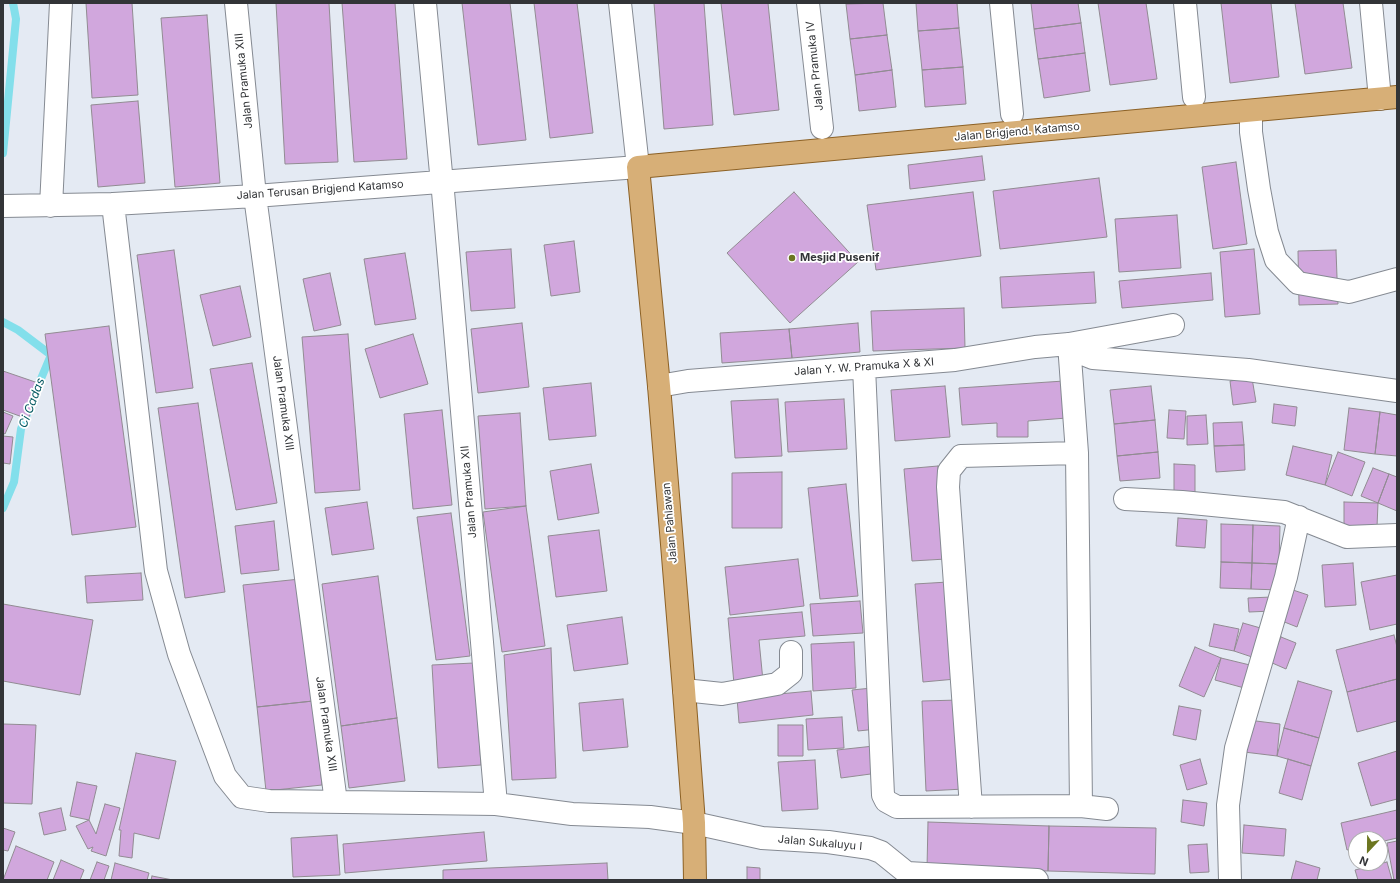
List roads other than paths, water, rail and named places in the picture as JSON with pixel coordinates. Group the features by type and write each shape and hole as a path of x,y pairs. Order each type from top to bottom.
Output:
{"main road":[{"name":"Jalan Brigjend. Katamso","path":"638,167 1388,98"},
{"name":"Jalan Pahlawan","path":"638,167 659,386 684,690 694,823 695,880"}],"street":[{"path":"51,206 61,3"},
{"name":"Jalan Pramuka XIII","path":"236,3 255,196 336,802"},
{"name":"Jalan Pramuka XII","path":"425,3 496,804"},
{"path":"620,3 638,167"},
{"name":"Jalan Pramuka IV","path":"808,3 822,128"},
{"path":"1001,3 1012,114"},
{"path":"1185,3 1194,97"},
{"path":"1371,3 1388,98"},
{"path":"1251,111 1251,132 1266,232 1276,260 1298,283 1349,292 1397,279"},
{"name":"Jalan Terusan Brigjend Katamso","path":"3,206 113,204 255,196 441,177 638,167"},
{"name":"Jalan Sukaluyu I","path":"113,204 156,571 179,654 225,776 242,797 269,801 496,804 572,814 650,817 694,823 762,838 828,842 870,848 881,852 907,873 1037,880"},
{"name":"Jalan Y. W. Pramuka X & XI","path":"659,386 688,381 955,360 1035,347 1068,344 1173,325"},
{"path":"1068,344 1078,352 1093,358 1248,370 1397,391"},
{"path":"1068,344 1077,453 1081,806"},
{"path":"864,367 883,795 886,801 897,807 1081,806 1107,809"},
{"path":"971,807 948,487 949,471 961,456 1077,453"},
{"path":"1125,500 1182,502 1284,512 1347,537 1397,535"},
{"path":"1230,880 1228,805 1236,748 1286,577 1299,517"},
{"path":"684,690 722,694 777,684 791,673 791,652"}],"waterway":[{"name":"Ci Cadas","path":"3,153 16,19 13,3"},
{"name":"Ci Cadas","path":"3,322 18,330 51,355 35,393"},
{"name":"Ci Cadas","path":"3,508 14,482 21,429 29,409"}],"place":[{"name":"Mesjid Pusenif","path":"792,258"}]}
